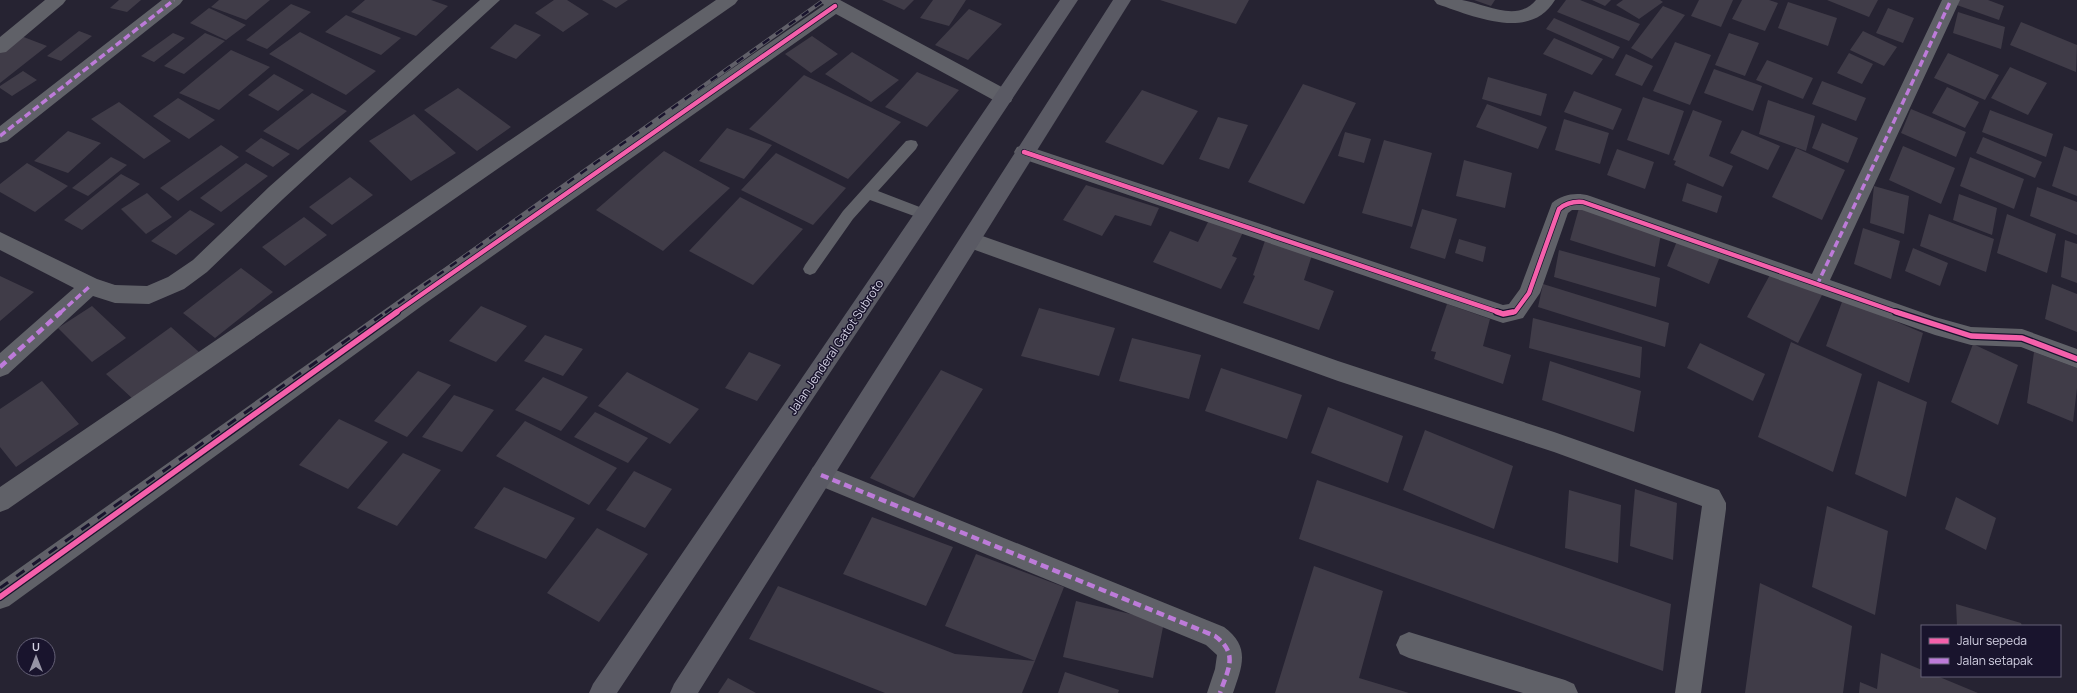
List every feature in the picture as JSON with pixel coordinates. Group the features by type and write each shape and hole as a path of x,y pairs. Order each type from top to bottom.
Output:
{"main road":[{"name":"Jalan Jenderal Gatot Subroto","path":"602,693 1069,0"},
{"path":"683,693 971,240 1024,152 1122,0"}],"street":[{"path":"0,47 57,0"},
{"path":"0,136 174,0"},
{"path":"0,240 90,286 116,294 149,295 176,283 200,266 276,193 491,0"},
{"path":"0,501 729,0"},
{"path":"1443,0 1480,12 1520,17 1533,13 1546,0"},
{"path":"1817,285 1951,0"},
{"path":"0,597 197,454 832,3 1004,97"},
{"path":"1024,152 1316,250 1460,301 1503,314 1515,312 1529,293 1559,209 1564,204 1572,201 1583,202 1817,285 1962,334 2022,338 2077,359"},
{"path":"971,240 1338,371 1554,442 1711,498 1714,503 1714,510 1688,693"},
{"path":"0,368 90,286"},
{"path":"821,475 1215,636 1227,645 1231,657 1220,693"},
{"path":"1410,645 1565,693"}],"lane":[{"path":"810,269 848,215 911,145"},
{"path":"868,193 925,215"}],"building":[{"path":"119,0 141,0 127,12 110,8"},
{"path":"219,0 270,0 246,20 211,7"},
{"path":"365,0 431,0 448,6 416,36 351,12"},
{"path":"554,0 567,0 589,14 563,32 535,13"},
{"path":"602,0 628,0 616,8"},
{"path":"882,0 914,0 904,10"},
{"path":"933,0 966,0 949,26 920,18"},
{"path":"1160,0 1249,0 1236,24"},
{"path":"1474,0 1495,0 1491,6"},
{"path":"1566,0 1580,0 1640,24 1629,41 1557,12"},
{"path":"1592,0 1611,0 1605,6"},
{"path":"1623,0 1660,0 1663,2 1639,19 1616,5"},
{"path":"1699,0 1733,0 1721,27 1691,16"},
{"path":"1742,0 1769,0 1778,3 1765,31 1732,19"},
{"path":"1827,0 1878,0 1869,17"},
{"path":"1956,0 1988,0 2004,6 1999,20 1954,4"},
{"path":"1788,2 1837,18 1828,46 1778,28"},
{"path":"291,4 311,12 267,49 246,40"},
{"path":"1663,6 1685,15 1652,59 1631,48"},
{"path":"209,8 246,25 226,40 190,23"},
{"path":"1888,8 1914,18 1903,43 1876,33"},
{"path":"969,9 1002,24 968,60 935,45"},
{"path":"1958,12 2005,27 2001,49 1953,33"},
{"path":"346,15 401,38 381,55 325,32"},
{"path":"1554,18 1620,47 1613,59 1546,29"},
{"path":"2021,22 2077,45 2076,72 2010,45"},
{"path":"515,24 541,35 516,59 490,48"},
{"path":"79,31 92,36 61,61 47,56"},
{"path":"1863,31 1897,47 1884,66 1850,50"},
{"path":"300,32 376,71 346,95 269,54"},
{"path":"173,33 185,38 154,62 141,56"},
{"path":"205,33 225,41 184,74 164,66"},
{"path":"1729,33 1759,43 1745,76 1715,65"},
{"path":"21,36 47,46 0,83 0,52"},
{"path":"812,36 838,54 811,73 785,54"},
{"path":"1554,38 1603,59 1592,75 1543,54"},
{"path":"1675,42 1711,55 1690,105 1653,91"},
{"path":"231,50 270,67 219,110 179,93"},
{"path":"852,52 899,80 871,102 825,74"},
{"path":"1849,53 1873,64 1862,84 1837,73"},
{"path":"1948,53 1999,75 1985,100 1934,78"},
{"path":"1626,54 1653,66 1642,86 1615,75"},
{"path":"1767,60 1813,78 1803,99 1756,80"},
{"path":"2010,67 2047,83 2028,115 1991,98"},
{"path":"1714,69 1762,86 1753,111 1704,93"},
{"path":"23,71 37,80 12,96 0,88 0,86"},
{"path":"917,72 959,90 927,127 885,107"},
{"path":"274,74 304,90 278,111 248,95"},
{"path":"804,75 901,122 848,179 749,129"},
{"path":"1488,77 1547,94 1541,116 1482,99"},
{"path":"1822,81 1866,98 1856,121 1812,104"},
{"path":"1303,84 1356,103 1304,204 1248,182"},
{"path":"1947,87 1979,102 1965,128 1932,113"},
{"path":"458,88 511,127 477,151 424,110"},
{"path":"1142,90 1198,111 1163,165 1105,142"},
{"path":"1574,91 1622,109 1613,130 1564,112"},
{"path":"312,93 347,111 298,150 263,131"},
{"path":"1643,97 1684,111 1669,155 1627,140"},
{"path":"178,98 215,120 189,139 153,116"},
{"path":"1768,100 1815,116 1806,151 1759,134"},
{"path":"119,102 171,141 144,159 91,119"},
{"path":"1487,104 1547,127 1538,149 1476,127"},
{"path":"1911,109 1966,132 1956,157 1901,133"},
{"path":"1693,110 1722,121 1709,156 1733,166 1723,187 1674,165 1676,161 1673,160"},
{"path":"1990,110 2053,134 2046,157 1982,132"},
{"path":"414,114 456,153 411,181 369,141"},
{"path":"1218,117 1248,125 1229,169 1199,159"},
{"path":"1564,119 1609,133 1600,164 1555,150"},
{"path":"1822,123 1858,138 1848,163 1812,148"},
{"path":"727,128 772,145 744,179 699,161"},
{"path":"1742,130 1780,146 1768,170 1730,153"},
{"path":"68,131 101,143 68,173 34,161"},
{"path":"1345,132 1371,139 1364,163 1338,156"},
{"path":"1983,137 2042,162 2035,178 1976,153"},
{"path":"261,138 290,154 273,167 245,151"},
{"path":"1384,140 1432,153 1412,227 1362,213"},
{"path":"221,145 239,157 178,201 160,188"},
{"path":"1903,146 1955,168 1941,204 1889,180"},
{"path":"2064,146 2077,151 2077,196 2052,186"},
{"path":"1796,148 1845,170 1822,220 1772,197"},
{"path":"1617,149 1654,162 1645,189 1607,175"},
{"path":"664,151 730,188 663,251 596,210"},
{"path":"776,153 846,188 813,225 741,190"},
{"path":"111,157 127,165 88,196 72,188"},
{"path":"1970,157 2024,179 2014,209 1960,186"},
{"path":"1464,160 1512,173 1505,208 1456,196"},
{"path":"27,163 68,186 35,212 0,192 0,184"},
{"path":"246,163 268,176 221,212 200,198"},
{"path":"121,174 140,184 82,230 64,220"},
{"path":"350,177 373,195 332,225 309,207"},
{"path":"1687,183 1722,196 1717,213 1682,201"},
{"path":"1086,185 1159,208 1151,226 1115,215 1102,236 1063,220"},
{"path":"1874,186 1909,196 1904,234 1870,223"},
{"path":"2037,187 2077,202 2077,235 2030,216"},
{"path":"147,193 172,217 146,234 121,209"},
{"path":"1959,194 1997,208 1992,235 1953,220"},
{"path":"740,197 803,229 753,285 689,251"},
{"path":"1579,208 1661,234 1655,267 1570,240"},
{"path":"1422,209 1457,219 1445,259 1410,248"},
{"path":"190,210 215,224 176,255 151,241"},
{"path":"1929,214 1994,239 1986,272 1920,246"},
{"path":"2007,214 2056,234 2047,273 1997,253"},
{"path":"304,217 327,235 285,266 262,247"},
{"path":"1210,218 1244,230 1232,256 1237,258 1221,289 1153,262 1170,231 1198,242"},
{"path":"1863,228 1900,241 1891,279 1854,264"},
{"path":"1679,236 1721,254 1709,284 1667,266"},
{"path":"1266,238 1313,252 1304,280 1334,291 1319,330 1243,303 1255,276 1253,275"},
{"path":"1459,239 1486,247 1483,262 1455,253"},
{"path":"2065,240 2077,244 2077,283 2061,277"},
{"path":"1913,248 1948,263 1940,286 1905,271"},
{"path":"1559,250 1660,278 1656,307 1554,277"},
{"path":"241,268 273,292 215,338 183,313"},
{"path":"1772,271 1822,295 1798,343 1747,317"},
{"path":"0,276 34,292 0,321"},
{"path":"1543,284 1669,323 1665,347 1538,307"},
{"path":"2052,284 2077,294 2077,332 2045,319"},
{"path":"1843,299 1923,333 1909,383 1826,346"},
{"path":"1447,304 1490,319 1483,346 1511,355 1503,384 1434,359 1436,352 1431,351"},
{"path":"92,306 126,338 92,362 58,328"},
{"path":"481,306 527,326 496,362 449,341"},
{"path":"1039,308 1115,328 1099,376 1021,356"},
{"path":"1533,318 1642,347 1640,378 1529,348"},
{"path":"171,327 199,352 134,400 106,374"},
{"path":"545,335 583,349 563,376 524,361"},
{"path":"1132,338 1201,355 1189,399 1119,381"},
{"path":"1791,342 1862,374 1833,472 1758,437"},
{"path":"1700,343 1765,374 1753,401 1687,368"},
{"path":"1973,344 2018,365 1998,425 1951,402"},
{"path":"749,352 781,365 757,401 725,388"},
{"path":"2034,352 2077,368 2077,388 2073,422 2027,403"},
{"path":"1550,361 1641,391 1634,432 1542,400"},
{"path":"1221,368 1302,395 1287,439 1205,411"},
{"path":"941,370 983,389 914,498 870,478"},
{"path":"418,371 451,385 407,437 374,421"},
{"path":"627,372 699,409 670,444 598,406"},
{"path":"543,377 588,397 561,431 515,410"},
{"path":"42,381 79,424 16,467 0,447 0,409"},
{"path":"1878,381 1927,402 1906,497 1855,474"},
{"path":"454,395 494,410 462,452 422,437"},
{"path":"1328,407 1403,436 1388,483 1311,453"},
{"path":"595,412 648,438 628,463 574,437"},
{"path":"339,419 388,442 348,489 299,465"},
{"path":"525,421 617,468 589,505 496,456"},
{"path":"1425,430 1513,466 1494,529 1403,490"},
{"path":"403,453 441,470 397,526 357,508"},
{"path":"634,471 672,489 645,528 606,510"},
{"path":"1317,480 1671,604 1663,671 1299,539"},
{"path":"504,487 575,518 546,559 474,528"},
{"path":"1635,489 1677,503 1673,560 1630,546"},
{"path":"1569,490 1621,505 1618,563 1565,548"},
{"path":"1956,497 1996,518 1986,550 1945,529"},
{"path":"1827,506 1888,531 1875,615 1812,587"},
{"path":"872,517 953,547 926,606 843,574"},
{"path":"597,528 648,554 599,622 547,593"},
{"path":"976,554 1064,587 1035,661 945,626"},
{"path":"1314,566 1383,591 1359,678 1409,693 1275,693"},
{"path":"1760,583 1852,626 1843,693 1745,693"},
{"path":"778,586 955,654 1035,661 1022,693 885,693 749,639"},
{"path":"1076,601 1164,622 1153,678 1063,657"},
{"path":"1956,604 2021,623 2022,625 1957,625"},
{"path":"1881,653 1921,670 1921,677 1939,677 1978,693 1859,693 1860,682 1877,689"},
{"path":"1065,672 1119,690 1118,693 1058,693"},
{"path":"728,678 756,693 718,693"}],"railway":[{"path":"385,313 824,0"},
{"path":"0,588 386,312"}],"marked path":[{"path":"0,136 174,0"},
{"path":"1817,285 1951,0"},
{"path":"0,367 90,286"},
{"path":"821,475 1215,636 1228,648 1230,655 1230,662 1220,693"}],"cycle path":[{"path":"0,597 207,447 416,299 835,6"},
{"path":"1024,152 1316,250 1460,301 1503,314 1515,312 1529,293 1559,209 1570,202 1583,202 1935,326 1971,336 2007,336 2022,338 2077,359"}]}
